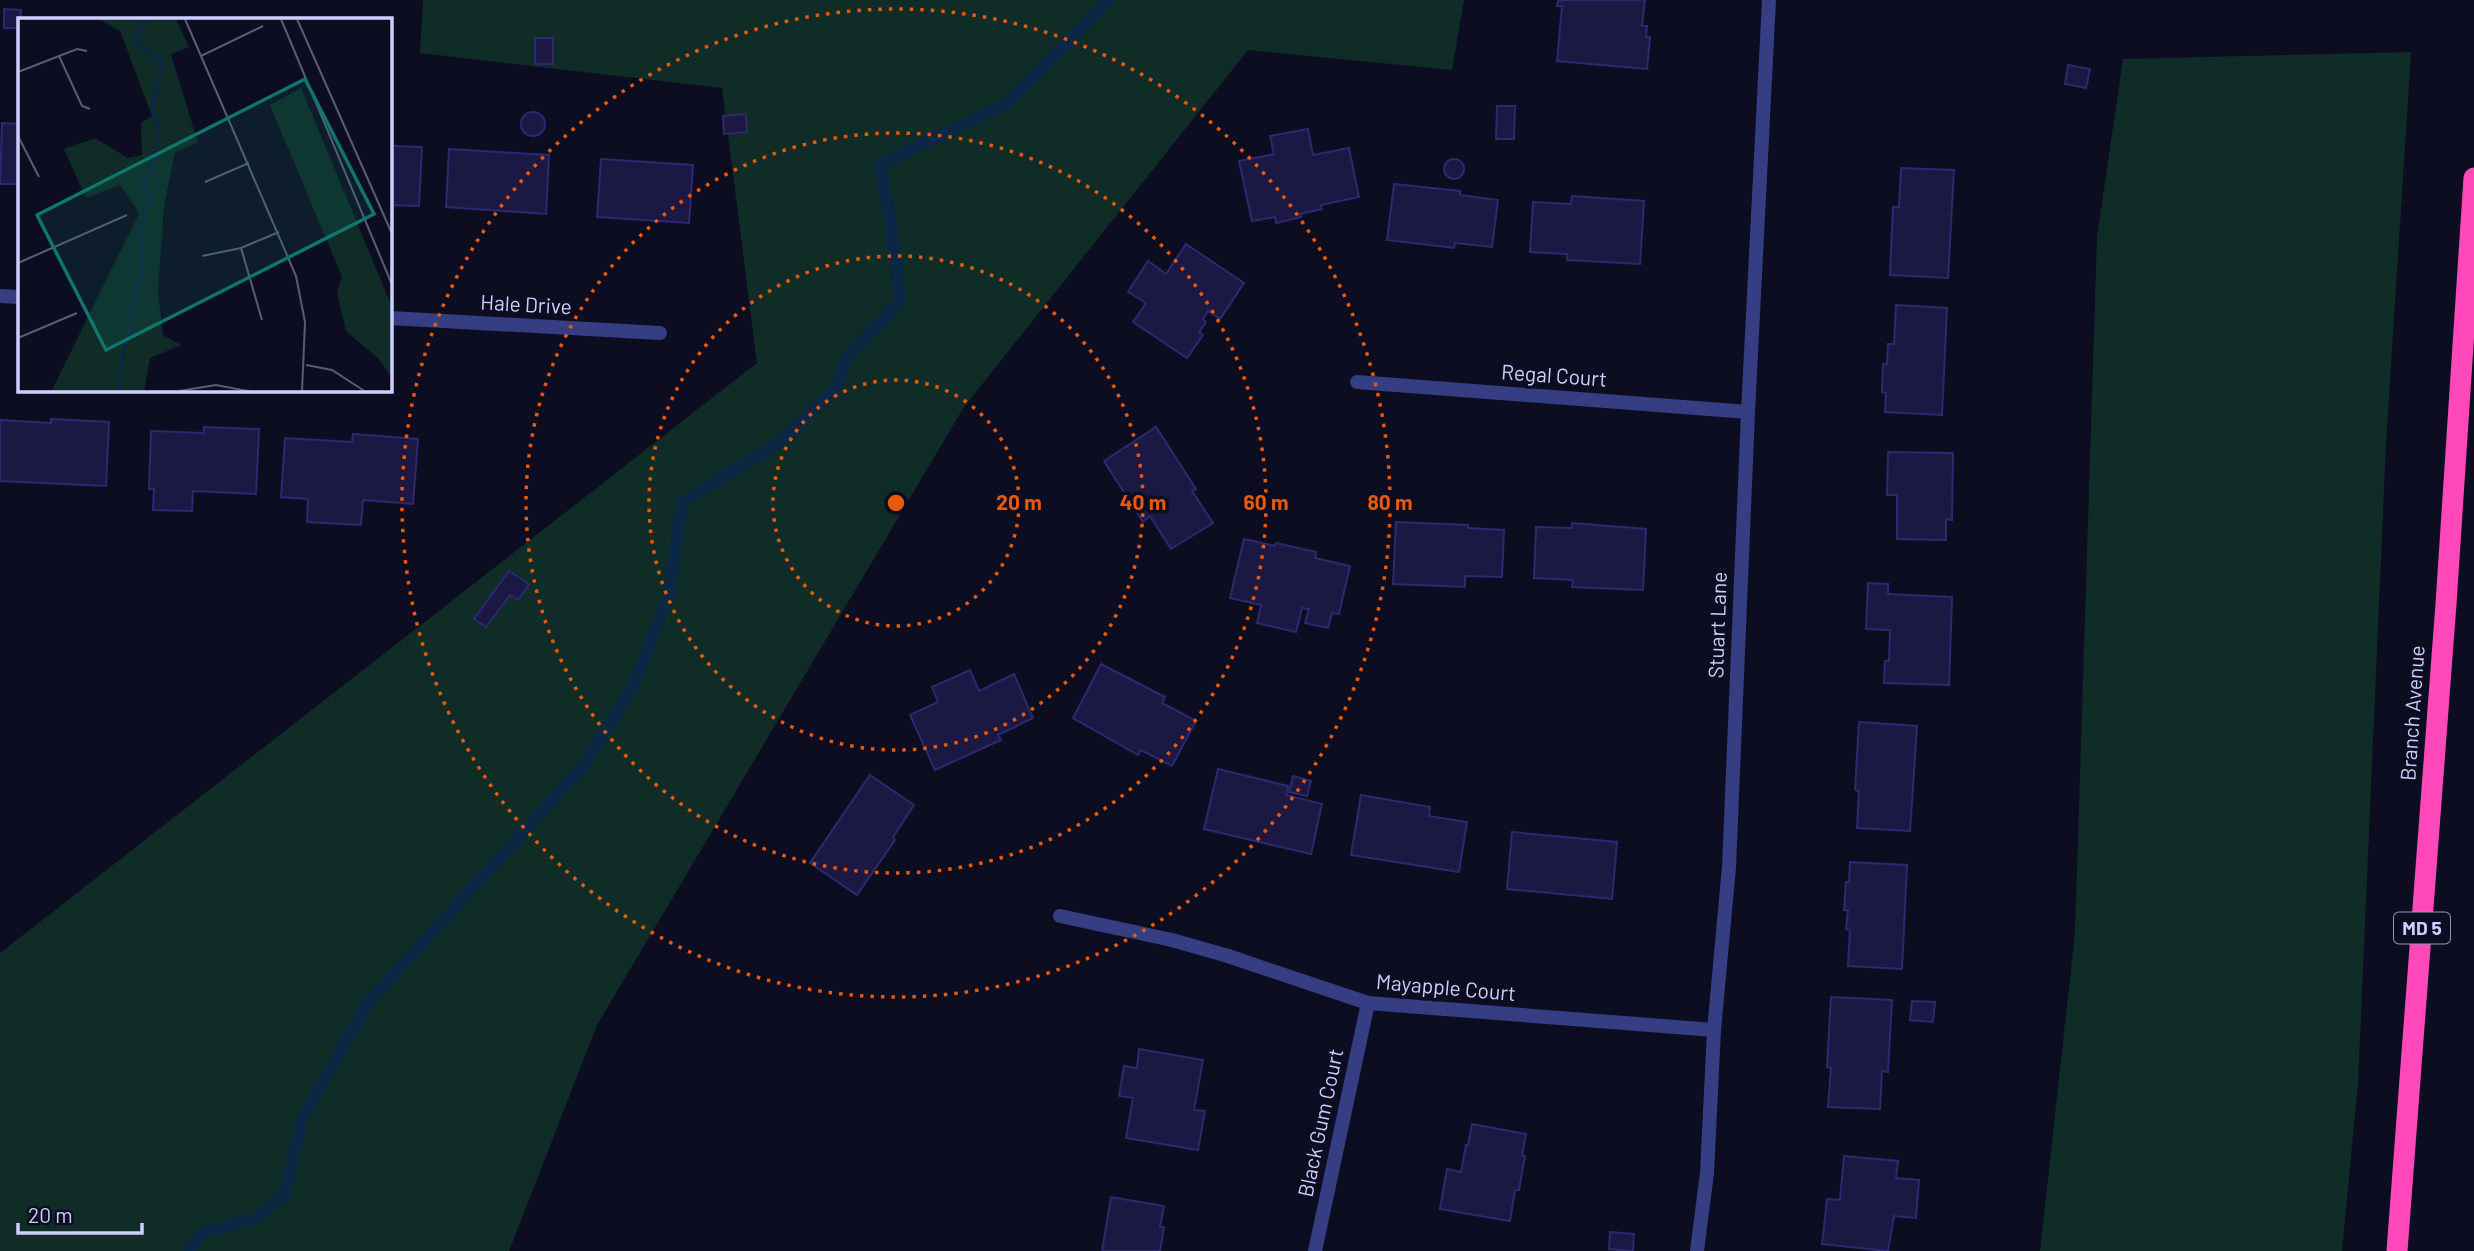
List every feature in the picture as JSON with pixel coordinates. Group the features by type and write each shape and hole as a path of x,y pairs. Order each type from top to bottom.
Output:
{"highway":[{"name":"Branch Avenue","path":"2397,1251 2446,604 2474,178"}],"street":[{"name":"Stuart Lane","path":"1697,1251 1707,1173 1714,1030 1729,867 1769,0"},
{"path":"0,296 18,297"},
{"name":"Hale Drive","path":"392,318 660,333"},
{"name":"Regal Court","path":"1357,383 1748,412"},
{"name":"Mayapple Court","path":"1060,916 1172,940 1368,1003 1714,1030"},
{"name":"Black Gum Court","path":"1315,1251 1368,1003"}],"green space":[{"path":"423,0 1464,0 1452,70 1248,50 964,407 597,1025 509,1251 0,1251 0,953 757,363 722,88 420,53"},
{"path":"2411,52 2386,444 2358,1083 2342,1251 2040,1251 2075,933 2097,237 2123,59"}],"building":[{"path":"1558,0 1645,0 1642,26 1647,26 1646,37 1650,37 1647,69 1557,61 1562,6 1557,6"},
{"path":"4,9 21,10 18,28 4,28"},
{"path":"535,38 553,38 553,64 535,64"},
{"path":"2068,65 2090,69 2086,88 2065,84"},
{"path":"1497,106 1515,106 1514,139 1496,139"},
{"path":"533,112 542,115 545,124 542,133 533,136 524,133 521,124 524,115"},
{"path":"746,114 747,132 724,134 723,116"},
{"path":"2,123 18,124 18,184 0,184"},
{"path":"1308,129 1313,155 1349,148 1359,197 1321,205 1322,209 1276,223 1275,217 1252,221 1239,161 1274,154 1270,136"},
{"path":"392,146 422,147 419,206 392,205"},
{"path":"449,149 549,155 546,214 446,207"},
{"path":"601,159 693,165 689,223 597,217"},
{"path":"1454,159 1461,162 1464,169 1461,176 1454,179 1447,176 1444,169 1447,162"},
{"path":"1901,168 1954,170 1948,278 1890,275 1893,207 1899,207"},
{"path":"1394,184 1460,191 1460,195 1498,200 1492,247 1455,243 1454,248 1387,240"},
{"path":"1572,196 1644,201 1640,264 1567,260 1567,254 1530,252 1533,202 1571,204"},
{"path":"1186,244 1244,283 1220,319 1208,311 1203,319 1206,322 1199,332 1203,335 1187,358 1133,322 1146,303 1128,292 1148,261 1166,274"},
{"path":"1896,305 1947,308 1942,415 1885,412 1886,393 1882,392 1883,364 1887,364 1888,344 1894,344"},
{"path":"51,419 109,422 106,486 0,481 0,420 51,423"},
{"path":"204,427 259,429 256,494 193,491 192,511 153,510 154,489 149,489 151,431 204,433"},
{"path":"1156,427 1196,489 1192,491 1213,523 1171,549 1150,516 1143,522 1104,461"},
{"path":"353,434 418,439 413,504 363,500 361,525 307,522 308,499 281,497 285,438 352,442"},
{"path":"1888,452 1953,453 1952,520 1946,519 1946,540 1897,539 1897,495 1887,495"},
{"path":"1396,522 1468,525 1468,528 1504,530 1502,577 1465,576 1465,587 1393,584"},
{"path":"1572,523 1646,529 1643,590 1572,587 1573,580 1534,578 1536,527 1572,528"},
{"path":"1244,539 1316,552 1315,558 1350,566 1339,614 1332,613 1328,628 1305,623 1309,609 1302,608 1296,632 1257,623 1261,605 1230,598"},
{"path":"509,571 529,584 518,600 510,595 486,627 474,619"},
{"path":"1868,583 1888,584 1888,594 1952,597 1949,685 1884,683 1885,661 1889,661 1890,630 1866,629"},
{"path":"1101,664 1165,697 1162,703 1196,721 1172,766 1141,750 1138,755 1073,718"},
{"path":"970,670 979,691 1014,674 1033,718 998,735 1001,740 935,770 910,715 938,702 932,687"},
{"path":"1859,722 1917,726 1910,831 1857,828 1859,791 1855,790"},
{"path":"1218,769 1288,786 1286,795 1322,804 1311,854 1204,829"},
{"path":"870,775 914,805 893,837 895,840 857,895 810,863"},
{"path":"1293,776 1311,781 1307,796 1289,792"},
{"path":"1361,795 1430,807 1429,816 1467,822 1459,872 1351,855"},
{"path":"1512,832 1617,842 1612,899 1507,889"},
{"path":"1850,862 1907,865 1902,969 1848,966 1850,930 1846,929 1848,910 1844,910"},
{"path":"1831,997 1892,1000 1888,1072 1882,1071 1880,1109 1828,1107"},
{"path":"1912,1001 1935,1002 1933,1022 1910,1020"},
{"path":"1139,1049 1203,1060 1194,1110 1205,1111 1198,1150 1126,1138 1133,1098 1119,1096 1124,1066 1137,1068"},
{"path":"1472,1124 1526,1134 1519,1190 1515,1190 1510,1221 1440,1209 1447,1169 1461,1172"},
{"path":"1844,1156 1898,1161 1896,1178 1919,1180 1916,1218 1894,1216 1888,1251 1822,1244 1827,1199 1840,1200"},
{"path":"1111,1197 1164,1206 1160,1227 1164,1227 1160,1251 1102,1251"},
{"path":"1610,1232 1634,1234 1633,1251 1609,1249"}],"waterway":[{"path":"189,1251 204,1232 255,1219 285,1194 302,1120 367,1004 585,764 635,683 669,594 682,502 782,441 835,389 850,353 900,302 880,165 1007,103 1109,0"}]}
